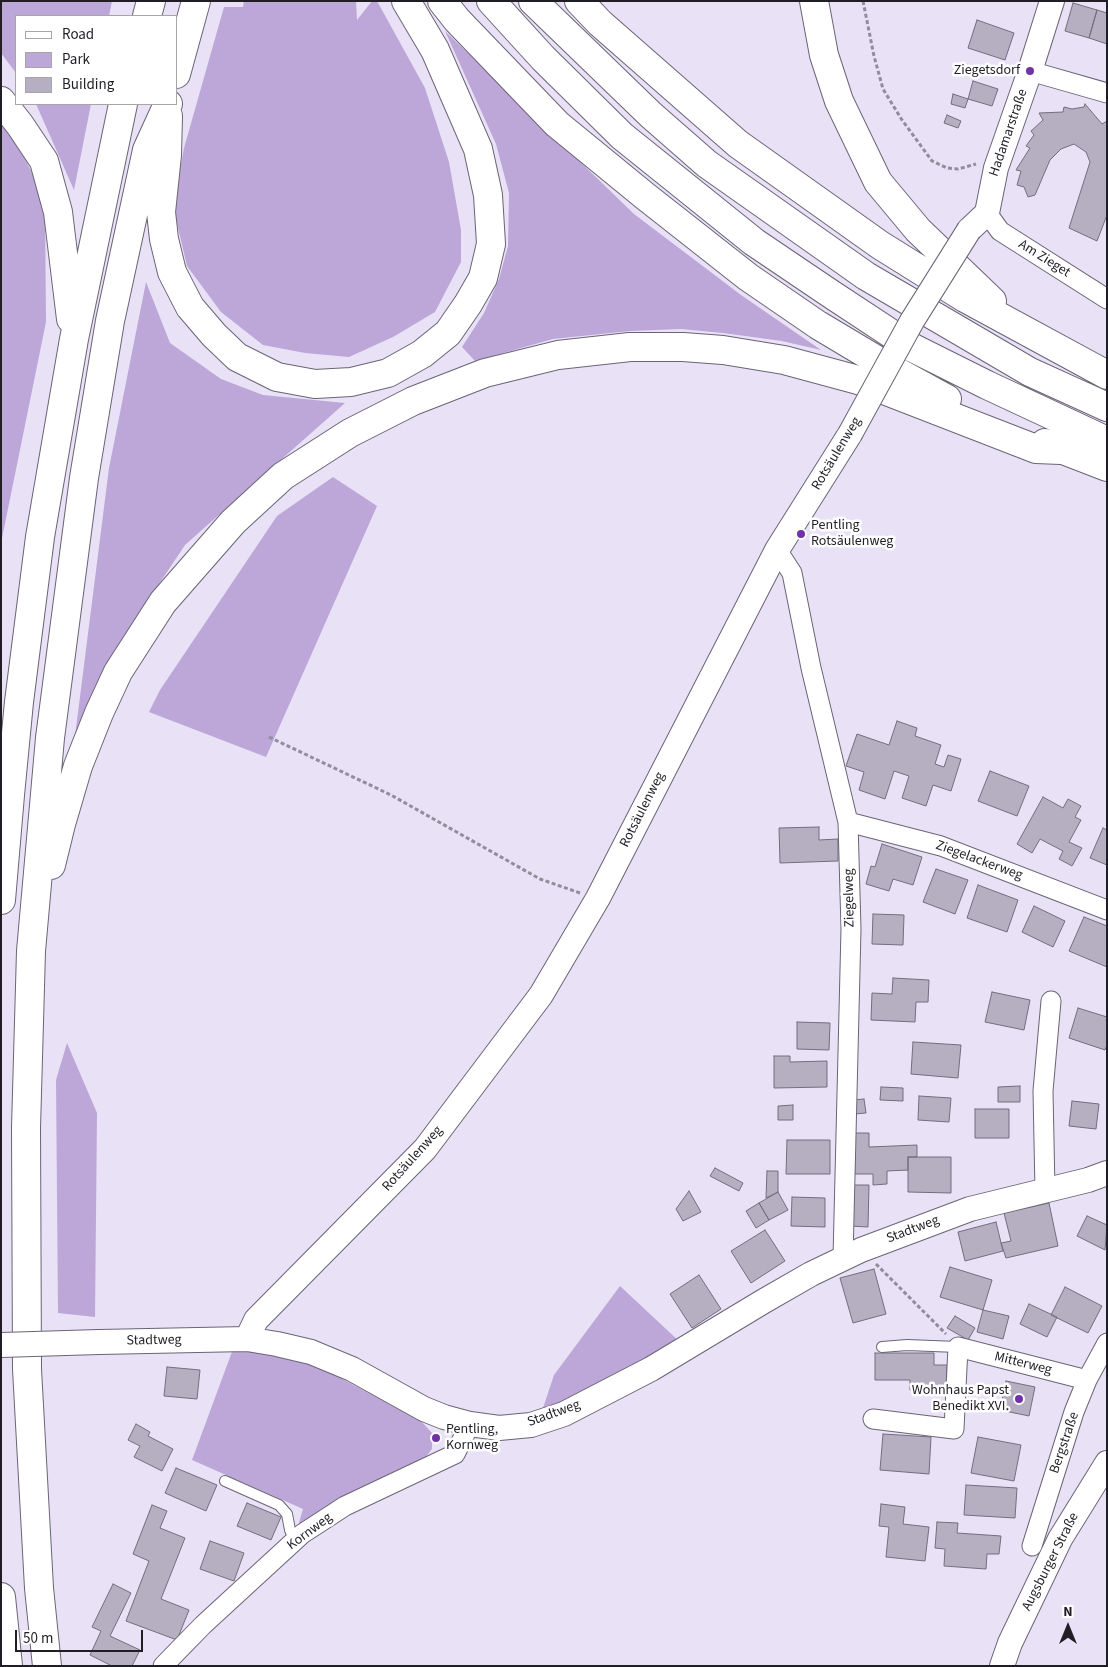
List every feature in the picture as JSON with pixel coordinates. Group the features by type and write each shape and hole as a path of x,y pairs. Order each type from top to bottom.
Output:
{"highway":[{"path":"147,15 151,1"},
{"path":"178,67 196,1"},
{"path":"168,105 167,155 161,212 164,239 172,272 190,307 214,335 238,357 277,377 315,384 351,382 388,373 422,354 448,333 483,278 491,244 488,195 478,149 434,50 406,1"},
{"path":"442,1 457,20 557,124 748,277 818,324 885,365 971,412 1107,467"},
{"path":"491,1 543,58 622,136 754,242 913,348 1107,441"},
{"path":"533,1 651,115 708,164 866,276 1030,372 1107,407"},
{"path":"579,1 600,23 738,144 880,245 965,298 1107,374"},
{"path":"814,1 824,55 839,101 878,182 918,230 1018,326"},
{"path":"1,102 20,125 44,161 58,212 74,339"},
{"path":"1,900 10,795 40,537 74,339 123,105"},
{"path":"47,1666 40,1588 27,1369 26,1128 31,951 50,738 84,478 110,321 147,150 168,105"},
{"path":"31,951 61,824 78,766 118,672 163,602 233,522 283,476 350,433 413,401 485,373 558,355 630,347 683,347 723,350 784,360 858,380 1036,449 1061,450"},
{"path":"1,1597 8,1666"}],"street":[{"name":"Hadamarstraße","path":"986,213 996,168 1052,1"},
{"path":"1030,71 1107,93"},
{"name":"Rotsäulenweg","path":"247,1339 256,1320 425,1149 541,995 598,898 777,550 850,434 912,321 969,230 986,213"},
{"name":"Am Zieget","path":"986,213 1000,231 1107,299"},
{"name":"Ziegelweg","path":"777,550 792,573 810,668 848,822 851,929 852,1254"},
{"name":"Ziegelackerweg","path":"848,822 941,846 1107,910"},
{"path":"1045,1191 1043,1091 1051,1000"},
{"name":"Stadtweg","path":"1,1345 247,1339 311,1352 352,1370 424,1409 444,1417 470,1424 498,1428 531,1426 564,1414 652,1370 764,1301 852,1254 970,1209 1088,1180 1107,1173"},
{"name":"Bergstraße","path":"1032,1546 1062,1450 1087,1380 1107,1344"},
{"path":"873,1419 954,1429 958,1347"},
{"name":"Mitterweg","path":"958,1347 1087,1380"},
{"name":"Kornweg","path":"163,1666 203,1625 302,1534 345,1506 455,1454 470,1424"},
{"name":"Augsburger Straße","path":"1002,1666 1010,1643 1060,1538 1107,1463"}],"lane":[{"name":"Mitterweg","path":"882,1347 929,1345 958,1347"},
{"path":"225,1482 279,1505 287,1514 290,1530 295,1540"}],"path":[{"path":"863,1 883,89 902,120 932,161 946,168 958,169 975,163 996,168"},
{"path":"269,737 391,795 540,879 598,898"},
{"path":"852,1254 958,1347"}],"green space":[{"path":"1,1 112,1 109,15 15,15 15,72 1,53"},
{"path":"244,1 356,1 357,20 372,1 377,1 425,88 449,162 461,230 461,262 435,312 393,337 349,357 305,353 263,345 221,312 187,266 173,206 184,148 224,7 243,7"},
{"path":"445,31 634,214 741,295 821,350 782,341 681,329 630,331 553,339 475,361 462,347 484,313 499,279 508,246 509,193 496,144"},
{"path":"36,105 91,105 74,190"},
{"path":"1,122 18,144 45,200 46,322 1,543"},
{"path":"146,282 170,343 221,379 263,395 345,403 185,545 117,647 75,736 109,468"},
{"path":"333,477 377,506 266,757 149,712 160,690 277,516"},
{"path":"67,1043 97,1113 95,1317 58,1313 56,1080"},
{"path":"620,1286 681,1343 541,1414 554,1375"},
{"path":"233,1349 257,1352 316,1365 421,1421 432,1433 432,1449 422,1462 298,1526 303,1509 192,1460"}],"building":[{"path":"1073,3 1097,10 1089,38 1065,31"},
{"path":"1097,10 1107,13 1107,44 1089,38"},
{"path":"977,20 1014,33 1005,60 968,48"},
{"path":"973,81 998,89 992,106 968,99"},
{"path":"953,94 968,99 965,108 951,104"},
{"path":"1085,104 1102,124 1107,121 1107,215 1097,241 1069,228 1090,162 1086,152 1074,144 1061,149 1050,160 1035,195 1028,197 1024,187 1017,185 1021,171 1016,170 1030,148 1026,146 1034,135 1031,131 1043,120 1039,113 1063,112 1064,107 1072,109 1084,107"},
{"path":"947,115 961,121 958,128 944,123"},
{"path":"897,721 917,728 915,736 941,745 935,764 944,767 948,755 961,759 951,791 933,785 926,806 902,798 909,776 894,771 885,799 859,790 864,772 846,766 857,734 889,745"},
{"path":"990,771 1029,786 1017,816 978,801"},
{"path":"1043,797 1063,808 1068,799 1081,806 1075,817 1081,820 1069,842 1082,848 1072,866 1059,859 1063,851 1040,839 1032,853 1017,844"},
{"path":"819,827 819,840 838,839 838,861 780,863 779,828"},
{"path":"1103,828 1107,830 1107,865 1090,858"},
{"path":"882,844 922,857 913,885 893,879 889,891 866,884 871,866 875,867"},
{"path":"936,869 968,880 955,914 923,902"},
{"path":"978,885 1018,900 1007,932 967,918"},
{"path":"1034,906 1065,921 1053,947 1022,932"},
{"path":"873,914 904,915 903,945 872,944"},
{"path":"1084,917 1107,926 1107,967 1069,951"},
{"path":"893,978 929,980 928,1002 916,1002 915,1022 871,1020 872,993 892,994"},
{"path":"992,992 1030,1000 1024,1030 985,1022"},
{"path":"1078,1008 1107,1017 1107,1045 1105,1050 1069,1038"},
{"path":"797,1022 830,1023 829,1050 797,1049"},
{"path":"913,1042 961,1045 958,1078 911,1074"},
{"path":"774,1056 790,1056 790,1062 827,1061 827,1087 774,1088"},
{"path":"1020,1086 1020,1102 998,1102 998,1087"},
{"path":"881,1087 903,1088 903,1101 880,1100"},
{"path":"919,1096 951,1098 949,1122 918,1120"},
{"path":"864,1099 866,1113 854,1114 853,1100"},
{"path":"1072,1101 1099,1104 1096,1129 1069,1126"},
{"path":"793,1105 793,1120 778,1120 778,1106"},
{"path":"975,1109 1009,1109 1009,1138 975,1138"},
{"path":"853,1133 869,1133 869,1147 917,1145 917,1157 908,1157 908,1170 887,1171 887,1184 873,1185 873,1174 854,1174"},
{"path":"787,1140 830,1140 830,1174 786,1174"},
{"path":"908,1157 951,1157 951,1193 908,1192"},
{"path":"715,1168 743,1183 739,1191 710,1176"},
{"path":"767,1171 778,1171 778,1192 766,1198"},
{"path":"851,1185 869,1185 868,1227 850,1226"},
{"path":"689,1191 701,1212 683,1221 676,1209"},
{"path":"778,1192 788,1210 769,1220 759,1203"},
{"path":"792,1197 825,1198 825,1227 791,1226"},
{"path":"759,1203 769,1220 756,1228 746,1211"},
{"path":"1049,1203 1058,1246 1006,1258 1001,1243 1011,1241 1004,1213"},
{"path":"1087,1216 1107,1225 1105,1250 1077,1236"},
{"path":"996,1222 1003,1251 965,1261 958,1232"},
{"path":"765,1230 785,1261 751,1283 731,1251"},
{"path":"950,1267 992,1280 983,1310 940,1297"},
{"path":"874,1269 886,1314 853,1323 840,1278"},
{"path":"699,1275 721,1309 692,1328 670,1294"},
{"path":"1065,1287 1102,1306 1088,1333 1051,1315"},
{"path":"1029,1304 1057,1317 1047,1337 1020,1324"},
{"path":"983,1310 1009,1316 1003,1339 977,1332"},
{"path":"955,1316 975,1328 968,1340 947,1328"},
{"path":"875,1353 934,1353 934,1365 947,1365 946,1390 910,1390 910,1380 875,1380"},
{"path":"167,1367 200,1370 197,1399 164,1396"},
{"path":"1006,1381 1035,1387 1029,1416 1000,1410"},
{"path":"136,1424 150,1432 148,1436 173,1449 162,1471 134,1457 140,1446 128,1440"},
{"path":"883,1434 931,1437 929,1474 880,1470"},
{"path":"978,1437 1021,1445 1014,1481 971,1473"},
{"path":"176,1468 217,1485 206,1511 165,1493"},
{"path":"966,1485 1017,1488 1015,1518 964,1515"},
{"path":"247,1503 281,1517 271,1540 237,1526"},
{"path":"881,1504 905,1507 903,1524 929,1527 925,1561 886,1557 889,1527 879,1526"},
{"path":"152,1505 167,1511 160,1528 185,1538 161,1599 189,1610 177,1640 126,1621 149,1561 133,1554"},
{"path":"937,1522 958,1523 957,1533 1001,1536 999,1554 987,1554 986,1569 944,1566 945,1549 935,1548"},
{"path":"210,1541 244,1553 234,1581 200,1569"},
{"path":"113,1584 131,1593 110,1636 140,1650 132,1666 112,1666 90,1655 101,1631 92,1627"}],"place":[{"name":"Ziegetsdorf","path":"1030,71"},
{"name":"Pentling Rotsäulenweg","path":"801,534"},
{"name":"Wohnhaus Papst Benedikt XVI.","path":"1019,1399"},
{"name":"Pentling, Kornweg","path":"436,1438"}]}
